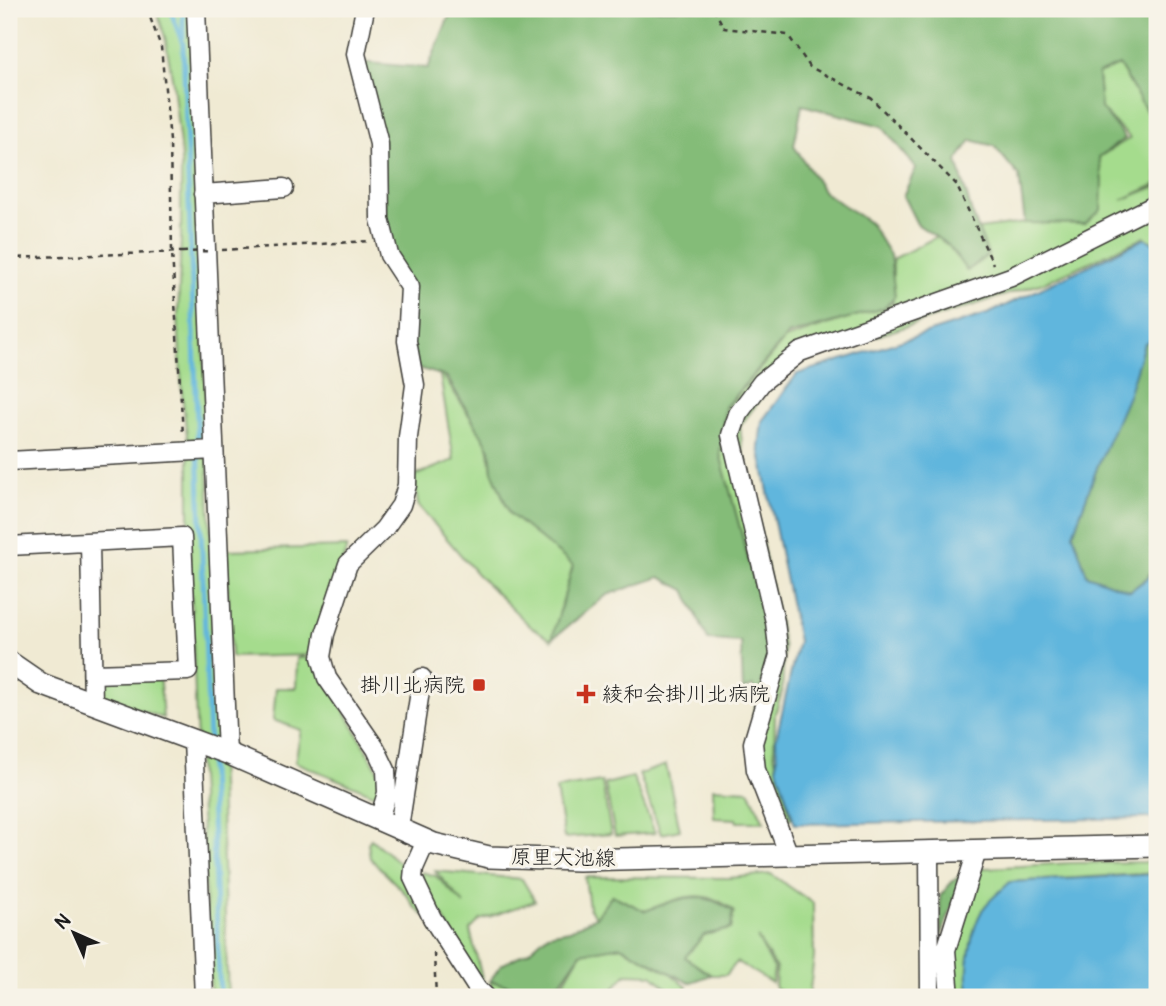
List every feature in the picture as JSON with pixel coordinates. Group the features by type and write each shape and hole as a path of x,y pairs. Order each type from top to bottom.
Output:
{"main road":[{"name":"原里大池線","path":"9,666 41,684 226,752 426,841 489,857 578,860 1157,846"}],"street":[{"path":"196,9 203,194 209,251 213,450 226,752"},
{"path":"365,9 356,54 379,144 380,219 389,255 410,287 407,341 415,385 408,437 407,485 401,505 384,529 348,564 325,634 321,657 327,678 376,749 386,770 387,793 379,819"},
{"path":"203,194 284,188"},
{"path":"789,855 756,770 753,743 779,655 775,622 731,435 738,414 762,382 800,352 1001,280 1157,204"},
{"path":"9,461 213,450"},
{"path":"9,546 182,537 188,671 93,674"},
{"path":"90,542 93,704"},
{"path":"399,828 422,678"},
{"path":"196,742 204,997"},
{"path":"426,841 414,868 413,878 432,918 477,988 486,997"},
{"path":"950,997 946,950 977,851"},
{"path":"929,852 930,997"}],"path":[{"path":"147,9 161,47 170,141 172,252 188,452"},
{"path":"713,9 724,28 789,35 810,67 872,99 956,184 1001,280"},
{"path":"9,258 209,251 385,240"},
{"path":"432,918 436,997"}],"green space":[{"path":"156,9 191,9 228,997 211,997 196,722 189,535 189,452 182,394 178,316 181,155 173,83 165,37"},
{"path":"452,9 1157,9 1157,129 1119,65 1098,74 1101,108 1125,138 1099,157 1101,210 1085,224 1025,223 1019,176 994,146 971,140 957,161 988,255 967,271 948,245 917,224 903,196 916,168 882,126 802,105 794,146 824,192 870,223 890,255 895,296 884,308 788,335 725,407 720,454 771,644 758,697 753,686 743,690 741,642 708,640 685,590 660,577 607,595 552,639 573,565 510,514 492,471 490,449 447,377 412,366 408,284 389,255 379,141 358,62 428,68"},
{"path":"1119,65 1157,129 1157,184 1122,200 1157,186 1157,246 1145,237 1043,283 823,353 783,370 740,426 743,452 784,648 782,692 775,714 774,755 791,818 783,822 761,749 765,719 753,716 771,644 720,454 724,411 785,339 893,303 893,259 936,237 948,245 988,255 978,229 1025,223 1102,182 1099,157 1130,138 1101,109 1098,74"},
{"path":"1157,335 1157,558 1148,577 1130,591 1087,575 1073,534 1144,344"},
{"path":"439,369 488,445 492,471 510,514 573,565 552,639 531,627 477,574 418,505 414,476 454,460"},
{"path":"347,547 314,655 231,657 226,550"},
{"path":"297,658 315,658 380,774 378,796 295,762 301,730 273,720 276,688 296,688"},
{"path":"159,672 163,718 94,695 93,674"},
{"path":"666,765 680,830 661,834 639,774"},
{"path":"633,777 655,833 615,836 605,784"},
{"path":"602,782 611,834 564,838 556,789"},
{"path":"713,788 749,790 764,822 737,822 736,819 714,818"},
{"path":"371,839 401,864 425,916 370,858 368,843"},
{"path":"1157,862 1157,873 1010,882 968,990 971,997 951,997 957,917 971,869 1070,863"},
{"path":"435,871 522,879 535,901 480,920 470,930 483,982 469,967 443,917 421,883 422,872 436,876 464,904"},
{"path":"965,872 941,936 940,896"},
{"path":"771,874 813,903 814,957 809,997 792,997 775,989 776,968 757,937 774,969 772,983 737,962 726,975 711,975 684,957 704,935 731,929 734,911 723,903 701,896 690,897 645,911 612,895 596,917 589,908 585,877 729,878"},
{"path":"612,895 645,911 679,899 699,897 710,899 733,911 731,929 704,935 685,957 711,975 689,983 621,946 581,953 560,983 518,988 490,981 501,965 529,951 548,934 570,930 596,917"},
{"path":"621,946 670,973 687,987 683,994 674,994 652,975 626,974 607,997 502,997 493,993 490,981 518,988 563,984 581,953"}],"water":[{"path":"1146,238 1157,246 1157,335 1144,344 1128,396 1098,465 1073,534 1087,575 1130,591 1157,571 1157,818 795,824 777,768 776,739 798,641 759,447 762,421 797,374 990,313"},
{"path":"1157,874 1157,997 971,997 968,963 976,924 986,905 1010,882"}],"waterway":[{"path":"170,9 183,44 209,741"},
{"path":"183,9 183,37"},
{"path":"209,751 220,997"}],"place":[{"name":"掛川北病院","path":"479,685"},
{"name":"綾和会掛川北病院","path":"586,694"}]}
